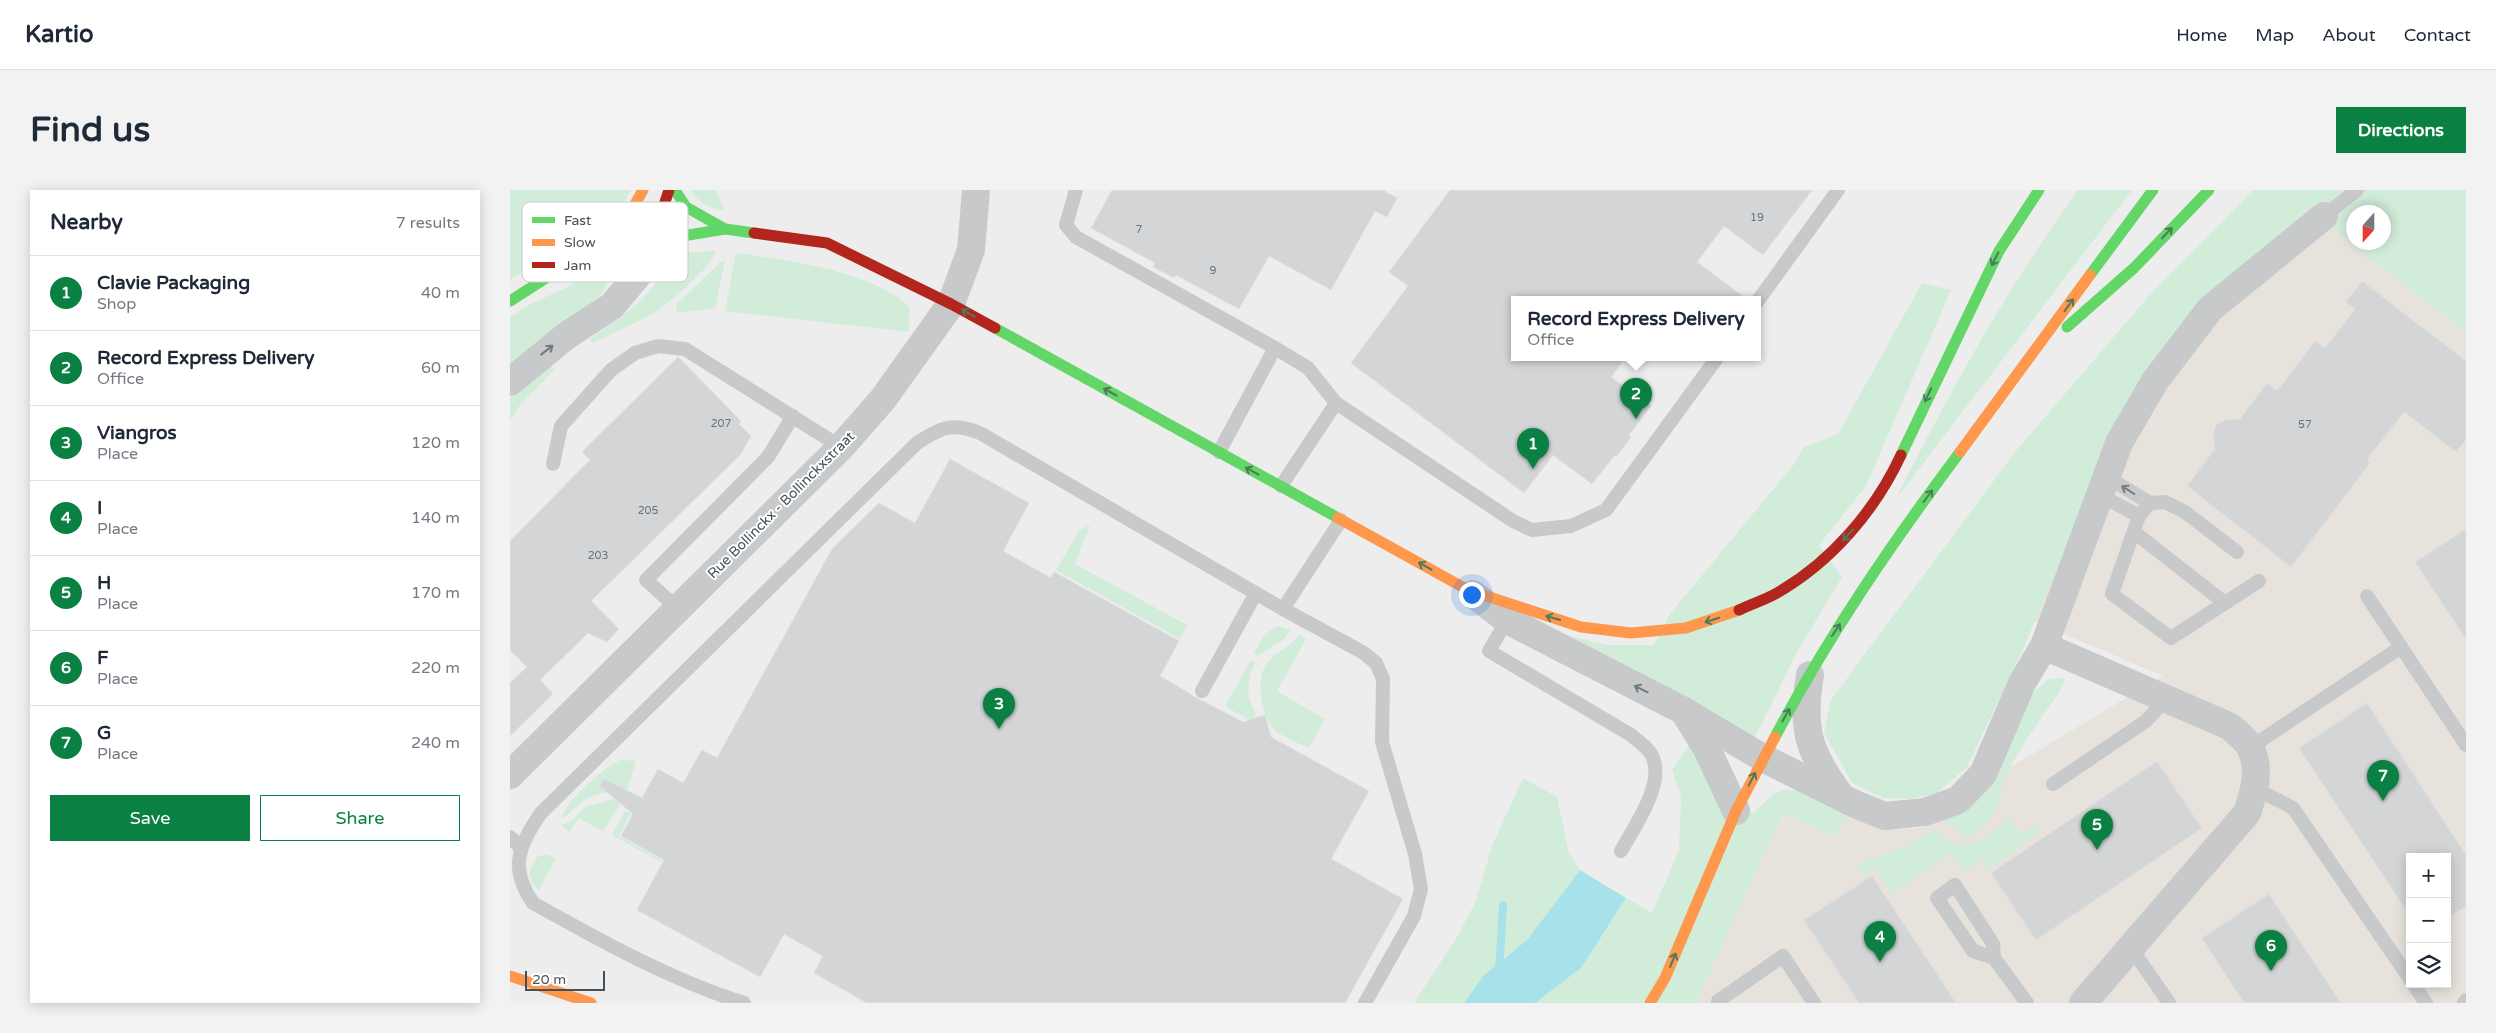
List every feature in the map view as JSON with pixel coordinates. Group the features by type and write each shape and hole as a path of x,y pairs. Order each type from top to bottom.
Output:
{"main road":[{"path":"636,202 643,190"},
{"path":"665,202 669,190"},
{"path":"675,190 683,202"},
{"path":"688,235 725,229 827,243 951,304 1468,590 1580,626 1631,634 1686,628 1734,612 1776,593 1821,563 1856,526 1890,478 1949,351 1999,251 2039,190"},
{"path":"1650,1003 1665,978 1736,811 1810,671 1902,530 2153,190"},
{"path":"2030,359 2134,268 2209,190"},
{"path":"688,208 725,229"},
{"path":"510,301 540,282"},
{"path":"510,976 591,1003"}],"street":[{"name":"Rue Bollinckx - Bollinckxstraat","path":"510,775 676,608 841,447 883,399 951,304 971,250 976,190"},
{"path":"1468,590 1507,620 1684,711 1763,758 1885,816 1925,812 1958,800 1983,774 2022,683 2044,646 2119,443 2155,381 2210,309 2324,216"},
{"path":"510,382 566,336 612,306 632,282"},
{"path":"2044,646 2230,726 2250,747 2256,768 2256,789 2247,813 2132,949 2083,1003"},
{"path":"1810,671 1804,708 1808,736 1820,768 1840,796"},
{"path":"1684,711 1707,750 1736,811"}],"lane":[{"path":"1076,190 1066,225 1076,237 1308,368 1336,403 1513,521 1532,530 1571,526 1606,510 1715,361"},
{"path":"1761,296 1838,190"},
{"path":"2324,216 2357,190"},
{"path":"553,464 561,426 611,370 635,353 658,346 685,349 841,447"},
{"path":"1219,452 1275,348"},
{"path":"1281,486 1336,403"},
{"path":"676,608 646,580 768,458 792,416"},
{"path":"744,1003 670,976 533,903 520,892 512,879 511,866 514,841 917,443 936,431 949,426 965,427 980,433 1283,609 1364,653 1376,663 1383,679 1382,742 1389,772 1415,854 1421,889 1414,916 1365,1003"},
{"path":"2103,486 2150,503 2165,502 2185,512 2237,552"},
{"path":"2103,486 2139,516"},
{"path":"2150,503 2139,516 2112,594 2172,638 2259,581"},
{"path":"1283,609 1341,520"},
{"path":"2134,532 2226,603"},
{"path":"1202,691 1256,593"},
{"path":"2367,596 2466,746"},
{"path":"1507,620 1489,651 1631,735 1650,752 1655,766 1652,796 1621,851"},
{"path":"2250,747 2401,647"},
{"path":"2053,784 2146,721 2167,698"},
{"path":"2256,789 2293,808 2406,973"},
{"path":"1994,958 1973,951 1937,898 1955,885 1993,944 1994,958 2027,1003"},
{"path":"2132,949 2170,1003"},
{"path":"1718,1001 1783,956 1814,1003"},
{"path":"2416,988 2426,1003"}],"shaded area":[{"path":"2313,204 2346,240 2346,250 2359,250 2466,332 2466,1003 1696,1003 1778,823 1784,816 1794,818 1833,837 1849,817 1880,828 1900,830 1925,827 1943,820 1997,775 2163,676 2034,621 2121,414 2203,305"}],"green space":[{"path":"510,190 631,190 624,202 522,202 522,272 510,280"},
{"path":"690,190 716,190 724,210 719,210 705,204"},
{"path":"2078,190 2132,190 1896,499 1958,380 2027,264"},
{"path":"2253,190 2466,190 2466,332 2359,250 2391,250 2391,205 2346,205 2346,240 2313,204 2203,305 2121,414 2024,647 1967,767 1937,793 1909,799 1883,798 1852,783 1824,733 1831,700 2015,452 2148,297"},
{"path":"716,251 701,273 662,307 637,322 592,343 590,339 629,311 648,293 656,282 688,282 688,252"},
{"path":"736,253 803,263 852,276 875,285 894,295 909,307 909,332 725,311"},
{"path":"722,261 725,261 715,308 676,313 677,304"},
{"path":"577,282 605,282 606,287 599,297 510,367 510,318 525,307"},
{"path":"1922,283 1951,290 1866,486 1819,545 1842,577 1797,652 1753,741 1565,635 1607,645 1654,645 1670,614 1795,463 1803,448 1838,434"},
{"path":"550,364 554,370 520,405 510,420 510,398"},
{"path":"1090,525 1075,564 1187,625 1180,639 1056,570 1080,530"},
{"path":"1277,626 1291,630 1284,639 1258,656 1254,653 1265,634"},
{"path":"1299,635 1306,639 1277,691 1325,719 1309,748 1274,730 1262,704 1260,686 1263,670 1270,659 1291,644"},
{"path":"1251,660 1255,662 1248,688 1250,701 1256,713 1251,721 1225,706"},
{"path":"2065,678 2064,684 2013,761 1992,817 1978,831 1966,837 1943,820 2031,694 2049,679"},
{"path":"1692,742 1715,797 1754,813 1774,794 1782,790 1792,790 1812,796 1849,817 1833,837 1794,818 1783,816 1778,823 1696,1003 1535,1003 1581,968 1626,898 1652,913 1679,850 1681,798 1672,769"},
{"path":"620,760 636,761 627,790 623,793 612,792 590,797 562,818 577,794 595,777"},
{"path":"1523,778 1557,797 1569,853 1580,870 1527,940 1483,976 1464,1003 1414,1003 1456,939 1475,903 1492,846"},
{"path":"615,799 619,801 619,806 603,831 578,818 570,832 561,825 572,821 585,807"},
{"path":"625,811 631,813 619,836 661,860 660,862 612,835"},
{"path":"2009,818 2022,834 2035,825 2040,832 1989,869 1981,859 1964,872 1950,853 1892,894 1875,868 1864,876 1855,865 1904,847 1936,829 1951,842 1967,844 1975,842 1983,839"},
{"path":"547,854 556,858 539,890 530,878 530,870 537,857"}],"water":[{"path":"1580,870 1626,898 1581,968 1535,1003 1464,1003 1483,976 1527,940"}],"building":[{"path":"1112,190 1386,190 1385,192 1397,198 1387,217 1375,211 1331,290 1269,256 1239,309 1176,275 1174,278 1153,267 1155,263 1091,228"},
{"path":"1450,190 1812,190 1763,255 1724,226 1697,262 1743,296 1511,296 1511,361 1623,361 1611,377 1651,406 1629,435 1631,437 1617,456 1615,455 1592,484 1553,455 1524,493 1351,363 1408,286 1389,272"},
{"path":"2362,281 2466,361 2466,440 2456,452 2404,412 2367,459 2370,463 2291,567 2187,486 2215,449 2213,435 2216,425 2225,420 2240,419 2267,383 2277,391 2315,341 2325,348 2355,309 2346,302"},
{"path":"678,357 741,421 739,424 751,436 741,454 591,601 619,629 607,642 588,633 540,680 553,694 510,736 510,683 527,667 510,650 510,541 590,460 582,452"},
{"path":"950,459 1029,503 1003,551 1051,578 1054,572 1179,641 1160,676 1243,722 1265,715 1271,737 1369,791 1331,859 1403,899 1345,1003 867,1003 814,973 823,956 784,934 760,977 637,910 664,860 621,836 633,814 600,786 604,779 642,798 658,769 683,783 702,750 717,758 832,549 879,503 915,523"},
{"path":"2466,529 2466,639 2415,562"},
{"path":"2367,703 2466,855 2466,906 2451,915 2451,853 2406,853 2406,910 2299,748"},
{"path":"2157,761 2202,828 2036,940 1991,873"},
{"path":"1872,876 1956,1003 1859,1003 1804,920"},
{"path":"2269,894 2341,1003 2244,1003 2202,938"}],"waterway":[{"path":"1499,972 1503,905"}],"traffic: fast":[{"path":"675,190 683,202"},
{"path":"1901,455 1999,251 2039,190"},
{"path":"2090,275 2153,190"},
{"path":"2067,327 2134,268 2209,190"},
{"path":"688,208 725,229"},
{"path":"688,235 725,229 754,233"},
{"path":"510,301 540,282"},
{"path":"995,328 1338,518"},
{"path":"1775,737 1795,699 1839,626 1910,521 1960,452"}],"traffic: slow":[{"path":"636,202 643,190"},
{"path":"1960,452 2090,275"},
{"path":"1338,518 1468,590 1581,627 1631,633 1686,628 1739,610"},
{"path":"1650,1003 1665,978 1736,811 1775,737"},
{"path":"510,976 591,1003"}],"traffic: jam":[{"path":"665,202 669,190"},
{"path":"754,233 827,243 951,304 995,328"},
{"path":"1739,610 1777,593 1816,566 1833,550 1865,515 1901,455"}],"place":[{"name":"Record Express Delivery","path":"1636,419"},
{"name":"Clavie Packaging","path":"1533,469"},
{"name":"Viangros","path":"999,729"},
{"name":"G","path":"2383,801"},
{"name":"H","path":"2097,850"},
{"name":"I","path":"1880,962"},
{"name":"F","path":"2271,971"}]}
